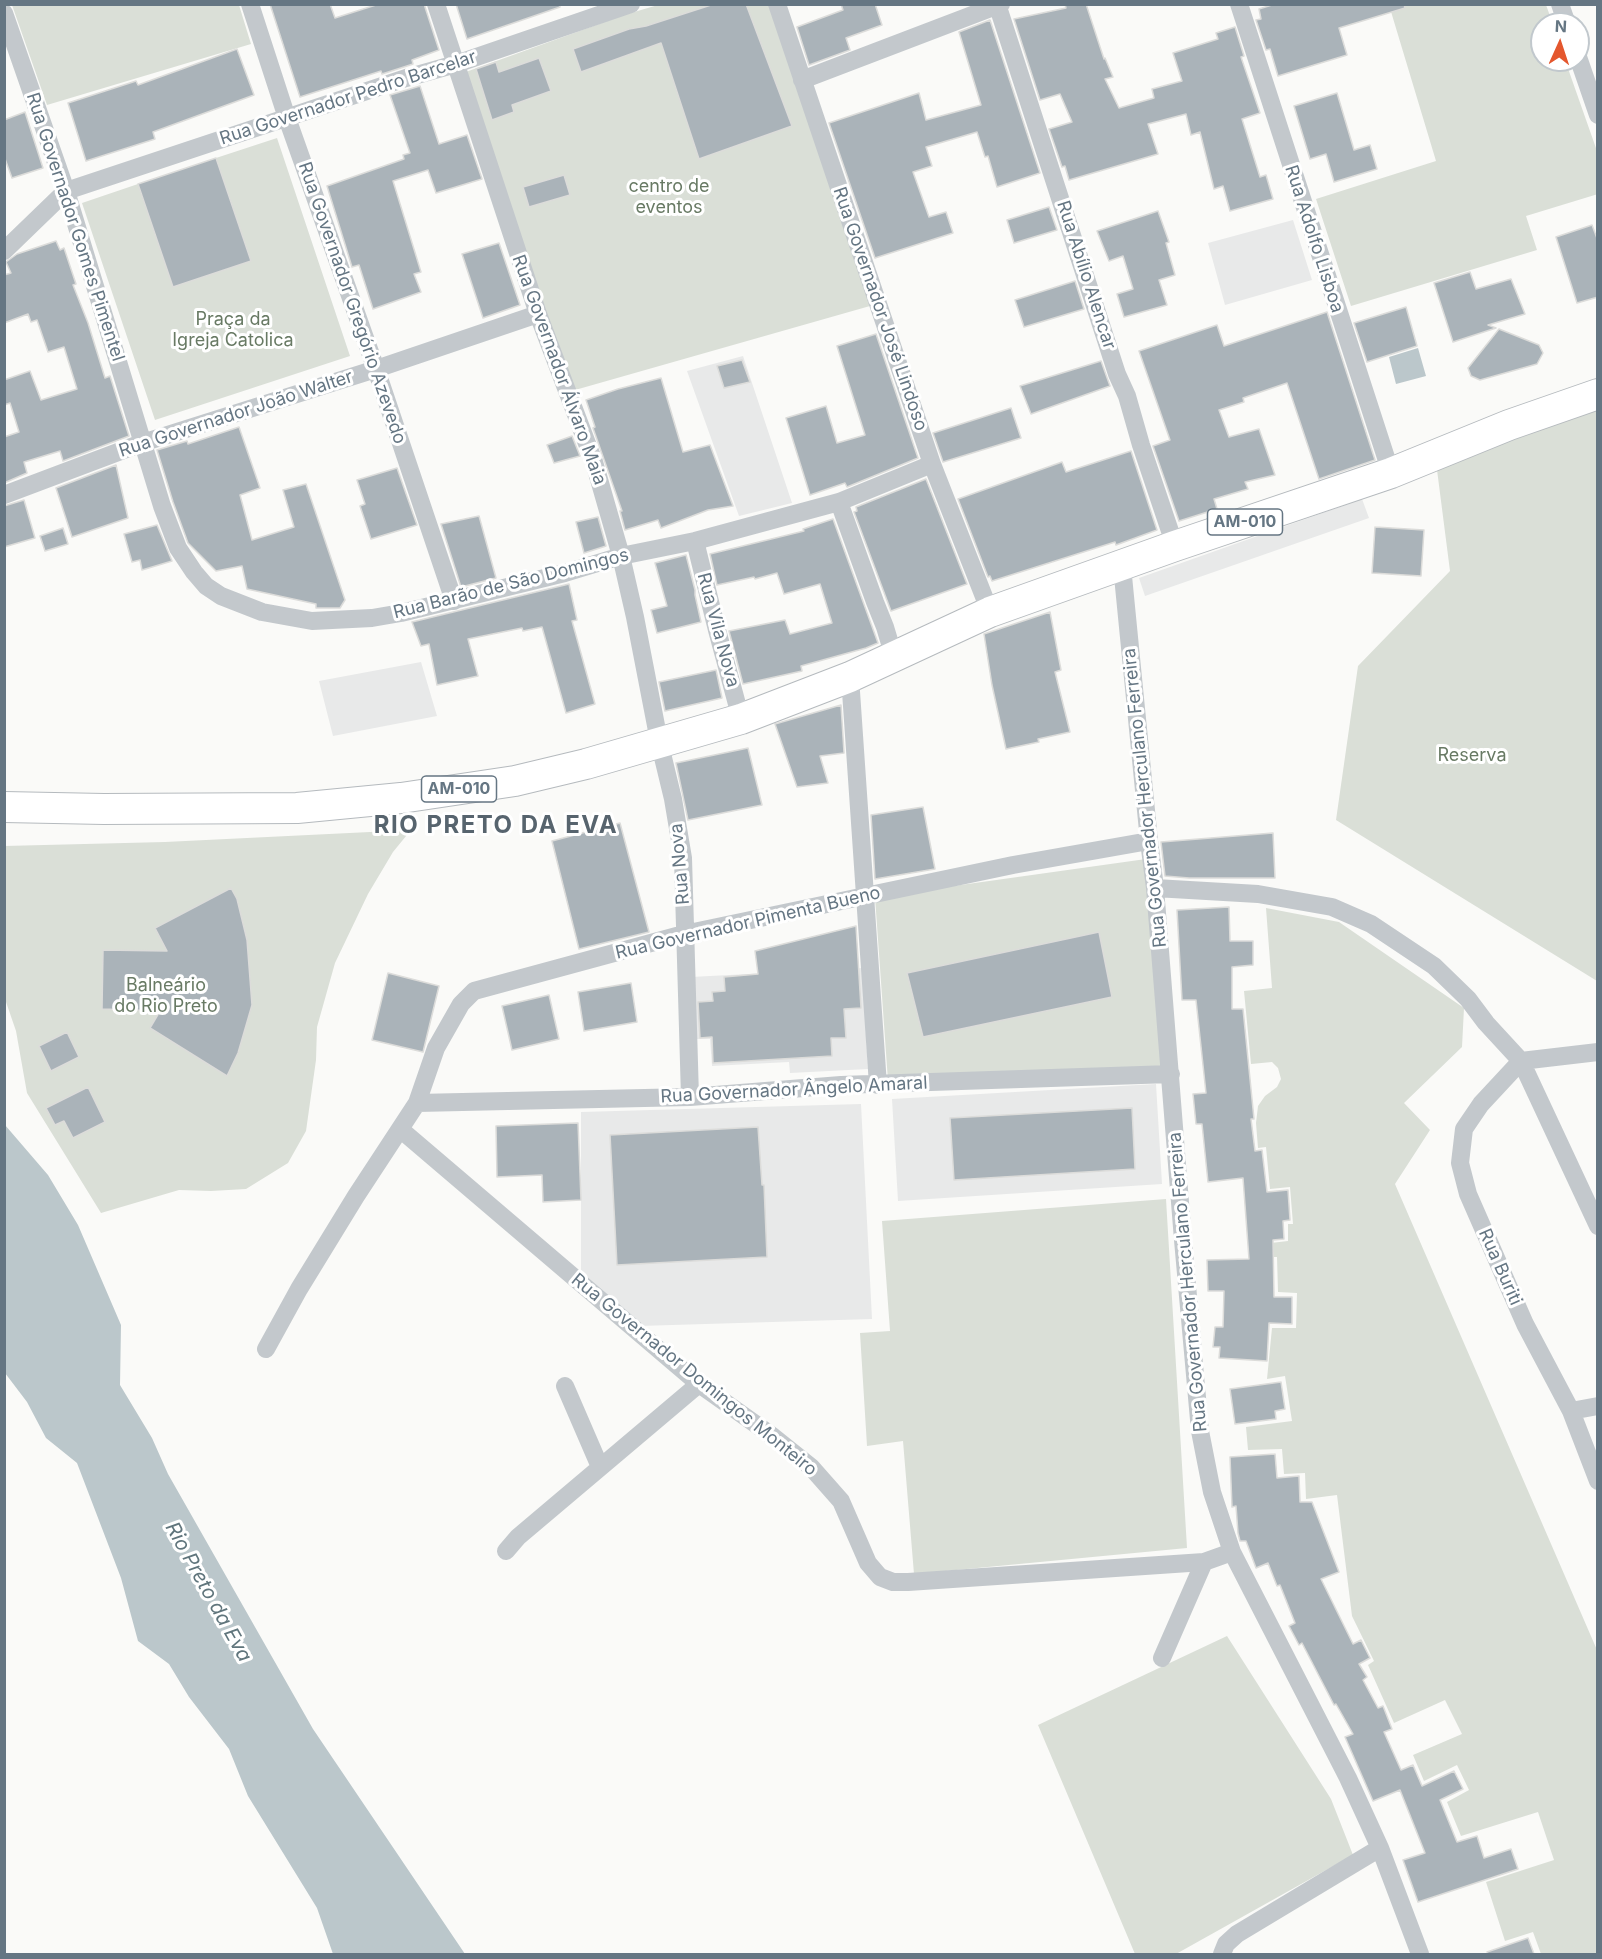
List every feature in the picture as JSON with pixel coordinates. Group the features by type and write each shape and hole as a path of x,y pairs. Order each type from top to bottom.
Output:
{"main road":[{"name":"AM-010","path":"4,807 297,808 401,798 515,781 586,764 741,719 850,677 990,612 1391,473 1509,425 1598,393"}],"street":[{"name":"Rua Governador Gregório Azevedo","path":"250,4 287,118 376,369 454,601"},
{"name":"Rua Governador Álvaro Maia","path":"436,4 537,314 594,462 621,556 643,650 659,741"},
{"name":"Rua Governador José Lindoso","path":"777,4 932,464 990,612"},
{"name":"Rua Adolfo Lisboa","path":"1239,4 1391,473"},
{"name":"Rua Governador Pedro Barcelar","path":"66,191 630,5"},
{"path":"802,80 998,5"},
{"name":"Rua Abílio Alencar","path":"998,5 1175,546"},
{"name":"Rua Governador Gomes Pimentel","path":"4,12 66,191 142,443"},
{"path":"1583,72 1598,115"},
{"path":"4,251 66,191"},
{"name":"Rua Governador João Walter","path":"4,495 142,443 376,369 537,314"},
{"name":"Rua Barão de São Domingos","path":"142,443 178,548 206,586 221,596 262,612 312,621 372,618 417,610 565,573 621,556 695,541 839,502 932,464"},
{"path":"839,502 894,657"},
{"name":"Rua Vila Nova","path":"695,541 741,719"},
{"name":"Rua Governador Herculano Ferreira","path":"1122,566 1155,888 1200,1431 1212,1492 1232,1552 1348,1778 1380,1848 1420,1954"},
{"path":"850,677 878,1084"},
{"name":"Rua Nova","path":"659,741 673,799 683,858 690,1096"},
{"name":"Rua Governador Pimenta Bueno","path":"266,1349 299,1289 417,1102 436,1048 461,1004 474,991 684,934 1013,865 1149,841"},
{"path":"1155,888 1258,894 1332,907 1371,924 1434,966 1468,999 1486,1023 1521,1061 1596,1221"},
{"path":"1521,1061 1598,1052"},
{"name":"Rua Buriti","path":"1521,1061 1481,1104 1464,1130 1460,1163 1468,1194 1525,1324 1571,1411 1598,1481"},
{"name":"Rua Governador Ângelo Amaral","path":"417,1102 690,1096 842,1085 1171,1074"},
{"name":"Rua Governador Domingos Monteiro","path":"400,1129 699,1383 811,1467 841,1501 867,1563 880,1577 893,1582 1204,1562 1232,1552"},
{"path":"506,1551 518,1537 699,1383"},
{"path":"565,1386 600,1467"},
{"path":"1571,1411 1598,1406"},
{"path":"1162,1658 1204,1562"},
{"path":"1222,1954 1226,1944 1237,1934 1380,1848"}],"shaded area":[{"path":"1293,220 1312,280 1225,305 1208,243"},
{"path":"743,356 792,503 739,516 687,371"},
{"path":"1362,499 1369,518 1145,596 1139,578"},
{"path":"421,662 437,716 333,736 319,681"},
{"path":"862,968 868,1069 790,1073 789,1062 712,1066 710,1039 694,1039 691,977"},
{"path":"1156,1084 1162,1184 898,1201 892,1099"},
{"path":"861,1104 872,1319 639,1326 581,1274 581,1112"}],"green space":[{"path":"12,5 239,5 251,44 47,105"},
{"name":"centro de eventos","path":"658,5 770,5 870,306 568,392 463,73"},
{"path":"1389,5 1546,5 1549,12 1530,12 1530,72 1569,72 1597,151 1598,194 1526,216 1537,250 1351,306 1316,199 1436,161"},
{"name":"Praça da Igreja Catolica","path":"277,138 350,356 155,420 82,203 138,184 173,286 250,261 216,158"},
{"name":"Reserva","path":"1597,407 1597,981 1336,820 1358,666 1450,571 1436,462"},
{"name":"Balneário do Rio Preto","path":"411,830 393,852 368,894 335,963 317,1027 316,1060 306,1131 288,1163 246,1189 179,1190 101,1213 27,1093 16,1031 5,999 4,846 165,842"},
{"path":"1146,859 1163,1066 888,1081 875,897"},
{"path":"1266,908 1339,922 1464,1008 1462,1047 1404,1103 1430,1130 1395,1184 1597,1650 1597,1954 1541,1954 1533,1932 1505,1941 1486,1882 1554,1860 1538,1812 1461,1836 1447,1802 1469,1790 1457,1765 1424,1781 1413,1755 1462,1734 1445,1700 1394,1723 1368,1665 1374,1661 1352,1616 1337,1495 1306,1499 1305,1473 1284,1474 1282,1449 1248,1450 1246,1427 1292,1421 1285,1376 1267,1379 1272,1328 1296,1328 1297,1293 1278,1292 1277,1257 1263,1257 1262,1244 1288,1241 1288,1224 1293,1224 1290,1187 1270,1189 1266,1147 1258,1148 1256,1123 1258,1106 1265,1096 1277,1087 1281,1079 1278,1068 1272,1062 1251,1064 1244,991 1272,988"},
{"path":"1166,1199 1187,1548 914,1574 903,1441 867,1446 860,1333 890,1331 882,1221"},
{"path":"1227,1636 1331,1799 1353,1855 1176,1954 1135,1954 1038,1725"}],"water":[{"path":"1418,348 1426,376 1396,384 1389,357"},
{"name":"Rio Preto da Eva","path":"5,1125 48,1175 78,1225 121,1325 120,1385 152,1438 168,1474 313,1729 465,1954 333,1954 317,1908 248,1796 229,1749 189,1697 169,1664 138,1641 121,1578 77,1463 46,1438 27,1402 5,1373"}],"building":[{"path":"270,4 330,4 335,18 379,4 424,4 439,50 412,60 413,64 382,74 381,71 300,97"},
{"path":"456,4 559,4 560,7 467,39"},
{"path":"714,4 746,4 792,126 699,159 661,43 581,72 573,49 629,29 646,26"},
{"path":"841,4 875,4 882,25 846,38 850,50 809,65 797,27 843,10"},
{"path":"1065,4 1086,4 1104,59 1113,77 1105,79 1119,108 1154,98 1152,89 1182,81 1173,53 1218,39 1216,33 1235,27 1244,56 1241,57 1260,113 1242,119 1260,177 1266,175 1273,199 1230,211 1223,186 1214,189 1200,132 1191,135 1186,114 1148,124 1158,154 1069,180 1049,129 1072,122 1060,94 1040,100 1014,19 1066,8"},
{"path":"1275,4 1404,4 1405,8 1339,28 1347,55 1278,76 1270,49 1266,50 1256,20 1261,19 1259,9"},
{"path":"990,20 1040,173 997,187 988,156 985,157 977,132 926,147 932,166 913,172 929,217 946,212 953,233 875,258 829,123 919,93 926,120 981,105 959,32"},
{"path":"237,49 254,95 153,132 155,139 86,161 68,103 136,81 138,85"},
{"path":"539,58 551,91 512,105 514,112 492,120 476,69 496,62 499,72"},
{"path":"420,86 439,144 467,135 482,179 436,193 428,170 393,181 421,272 414,274 421,292 373,309 359,265 352,267 327,186 404,159 403,155 410,153 390,95"},
{"path":"1337,93 1354,150 1370,145 1377,169 1334,182 1326,154 1310,159 1294,106"},
{"path":"25,112 43,168 12,178 4,156 4,120"},
{"path":"216,158 251,261 173,287 138,184"},
{"path":"564,175 570,195 529,207 523,187"},
{"path":"1049,207 1057,230 1014,243 1007,220"},
{"path":"1158,211 1169,242 1166,243 1175,275 1159,280 1167,305 1124,317 1117,294 1133,289 1123,256 1109,261 1097,231"},
{"path":"1592,225 1598,241 1598,297 1577,303 1556,237"},
{"path":"56,241 60,250 64,248 76,284 73,285 88,323 105,378 110,376 129,436 63,461 60,451 24,462 27,473 4,483 4,437 19,432 10,403 4,405 4,380 30,371 41,400 77,389 64,347 48,352 37,320 31,322 28,314 4,323 4,275 11,273 6,262 17,254"},
{"path":"499,243 520,305 483,318 462,254"},
{"path":"1470,272 1476,289 1511,279 1525,314 1488,325 1496,328 1453,342 1434,283"},
{"path":"1075,281 1084,309 1024,327 1015,300"},
{"path":"1406,307 1417,346 1367,362 1354,323"},
{"path":"1327,312 1375,460 1319,479 1287,383 1243,398 1244,402 1219,410 1229,437 1259,429 1275,475 1245,482 1248,489 1214,499 1217,509 1179,521 1153,446 1170,440 1139,351 1217,325 1224,346"},
{"path":"1499,329 1539,345 1543,353 1537,364 1480,380 1471,376 1468,368"},
{"path":"876,334 918,458 847,487 845,483 810,495 786,418 826,406 837,443 865,435 837,346"},
{"path":"742,360 750,382 724,388 717,366"},
{"path":"1101,361 1110,386 1031,414 1020,386"},
{"path":"661,378 683,452 710,445 733,506 708,510 661,528 658,520 625,530 620,511 622,511 593,428 595,427 586,400"},
{"path":"1011,408 1021,438 943,462 933,433"},
{"path":"239,427 260,488 240,495 252,540 294,527 283,490 306,484 345,600 340,608 316,608 316,604 247,589 242,566 216,571 188,543 157,450 187,441 188,444"},
{"path":"572,436 580,456 554,463 547,445"},
{"path":"1131,451 1157,530 1116,545 1115,542 992,581 990,576 988,577 958,499 1062,462 1066,472"},
{"path":"116,465 128,518 72,537 56,488"},
{"path":"397,468 417,525 371,539 360,506 365,504 357,480"},
{"path":"926,479 967,584 891,611 854,512 857,511 856,507"},
{"path":"24,500 35,538 4,547 4,506"},
{"path":"479,516 496,578 461,587 441,524"},
{"path":"598,517 606,546 584,553 576,522"},
{"path":"833,519 878,643 801,666 802,671 743,684 729,631 785,620 790,634 832,623 820,584 784,594 777,573 717,585 710,554 804,531 803,529"},
{"path":"157,525 172,561 142,570 140,560 132,562 124,534"},
{"path":"1375,527 1424,530 1421,576 1372,573"},
{"path":"63,528 68,544 45,551 40,536"},
{"path":"686,555 701,622 657,633 651,610 667,606 655,563"},
{"path":"569,584 577,620 572,621 595,704 566,713 542,627 523,631 522,628 468,639 478,676 437,685 429,644 421,646 412,622"},
{"path":"1050,612 1061,670 1055,672 1070,732 1006,749 984,634"},
{"path":"716,670 722,698 665,711 659,682"},
{"path":"841,705 844,753 820,756 828,783 797,787 775,724"},
{"path":"748,748 762,805 688,820 676,763"},
{"path":"923,807 935,869 875,879 871,815"},
{"path":"620,823 649,932 579,949 552,841"},
{"path":"1273,833 1275,878 1165,876 1161,842"},
{"path":"231,888 237,899 247,940 252,1005 238,1053 227,1076 150,1028 160,1011 102,1009 103,950 167,951 155,928"},
{"path":"1229,907 1230,941 1253,941 1253,965 1232,967 1232,1009 1243,1009 1255,1151 1262,1150 1267,1192 1288,1190 1290,1220 1283,1221 1284,1239 1273,1240 1274,1297 1292,1297 1292,1324 1269,1323 1267,1361 1219,1358 1220,1347 1213,1347 1215,1327 1223,1327 1224,1291 1208,1291 1207,1260 1249,1259 1243,1178 1208,1182 1202,1124 1196,1124 1193,1094 1206,1093 1196,1000 1182,1000 1177,910"},
{"path":"856,926 861,1008 844,1009 846,1038 831,1038 832,1056 713,1063 712,1037 700,1038 698,1002 713,1001 712,992 725,991 724,977 758,974 755,951"},
{"path":"1099,932 1112,997 923,1037 907,973"},
{"path":"388,973 439,986 423,1052 372,1040"},
{"path":"631,983 637,1022 584,1031 578,992"},
{"path":"549,995 559,1039 512,1050 502,1006"},
{"path":"67,1032 79,1057 51,1071 39,1046"},
{"path":"88,1087 105,1122 73,1138 64,1121 55,1125 46,1108"},
{"path":"1132,1108 1135,1169 954,1180 950,1118"},
{"path":"578,1123 581,1200 543,1202 542,1175 497,1177 496,1126"},
{"path":"758,1127 762,1185 764,1185 767,1257 617,1265 610,1135"},
{"path":"1281,1382 1285,1409 1275,1411 1276,1419 1235,1424 1230,1389"},
{"path":"1275,1454 1277,1478 1299,1476 1300,1502 1312,1502 1339,1572 1321,1579 1353,1644 1361,1640 1370,1658 1359,1664 1367,1677 1363,1680 1378,1708 1383,1706 1392,1729 1384,1732 1401,1770 1413,1765 1422,1786 1454,1771 1463,1789 1440,1800 1457,1842 1477,1836 1484,1858 1511,1849 1518,1869 1418,1902 1403,1860 1425,1853 1400,1790 1373,1801 1345,1737 1353,1734 1336,1704 1334,1705 1302,1643 1299,1645 1289,1626 1295,1623 1280,1585 1277,1586 1268,1563 1256,1568 1246,1541 1240,1541 1236,1506 1232,1507 1230,1457"},
{"path":"1528,1938 1534,1954 1488,1954 1487,1952"}],"district":[{"name":"RIO PRETO DA EVA","path":"496,826"}]}
